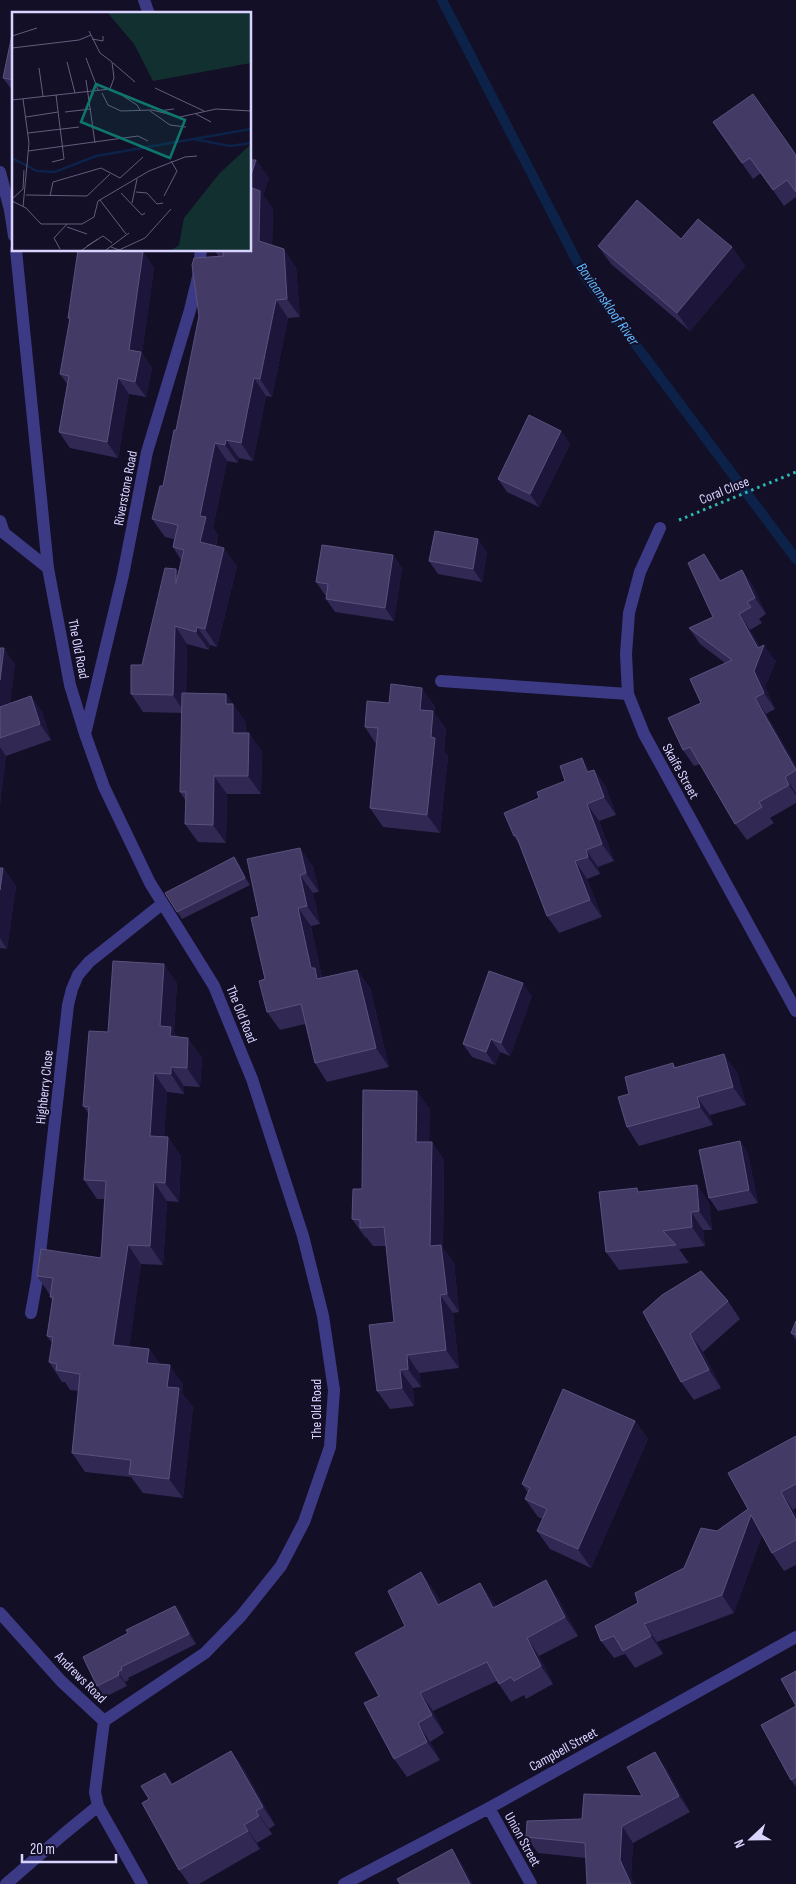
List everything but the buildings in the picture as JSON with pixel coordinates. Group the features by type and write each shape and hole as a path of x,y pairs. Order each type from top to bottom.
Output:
{"street":[{"path":"144,0 148,12"},
{"path":"0,172 12,223"},
{"name":"The Old Road","path":"16,251 48,568 70,685 104,787 150,883 214,986 252,1079 303,1236 323,1316 334,1390 330,1447 304,1522 281,1566 241,1616 205,1653 104,1721"},
{"name":"Riverstone Road","path":"85,734 123,575 147,452 190,310 198,277 200,251"},
{"path":"1,528 48,568"},
{"name":"Skaife Street","path":"660,528 640,572 629,613 626,654 628,694 644,734 796,1011"},
{"path":"441,681 628,694"},
{"name":"Highberry Close","path":"31,1313 38,1280 68,1005 72,989 78,974 89,962 162,904"},
{"name":"Andrews Road","path":"0,1613 61,1681 104,1721 96,1776 95,1792 98,1806 142,1884"},
{"name":"Campbell Street","path":"344,1884 489,1808 796,1637"},
{"path":"6,1884 98,1806"},
{"name":"Union Street","path":"489,1808 531,1884"}],"path":[{"name":"Coral Close","path":"660,528 796,472"}],"waterway":[{"name":"Baviaanskloof River","path":"442,0 585,277 796,559"}]}
